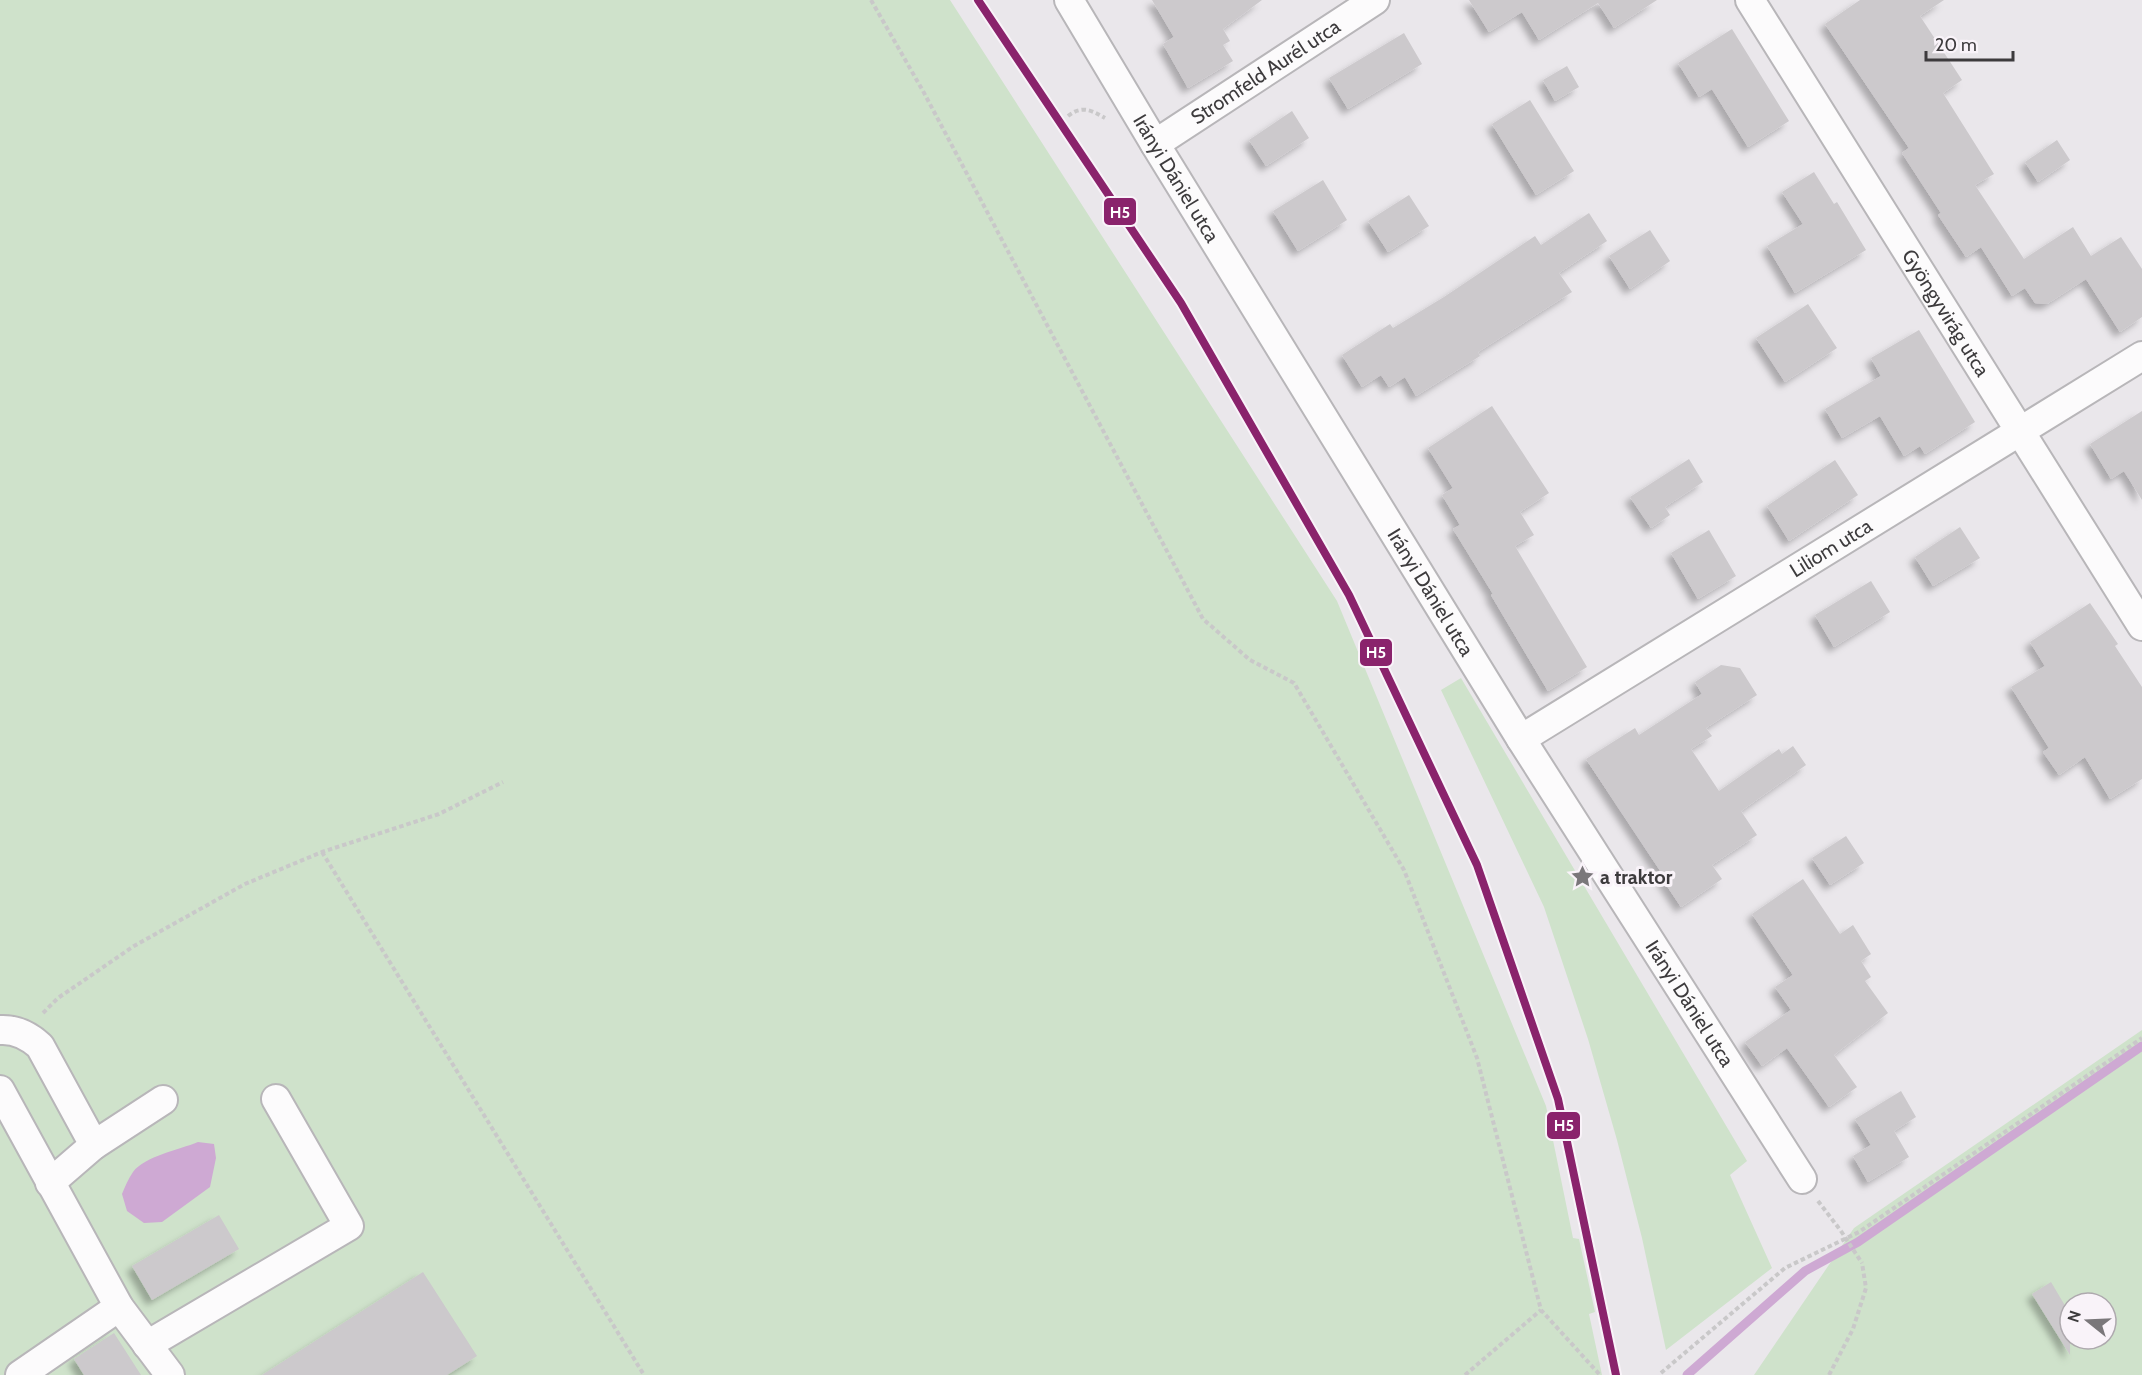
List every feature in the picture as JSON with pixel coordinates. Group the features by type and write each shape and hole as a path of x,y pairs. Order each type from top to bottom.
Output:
{"street":[{"name":"Irányi Dániel utca","path":"1069,0 1521,739 1802,1179"},
{"name":"Stromfeld Aurél utca","path":"1155,144 1375,0"},
{"name":"Gyöngyvirág utca","path":"1750,0 2142,626"},
{"name":"Liliom utca","path":"1521,739 2142,356"},
{"path":"0,1030 29,1037 40,1046 94,1145"},
{"path":"0,1090 119,1307 170,1375"},
{"path":"147,1345 349,1226 276,1099"},
{"path":"50,1184 94,1145 163,1100"},
{"path":"20,1375 119,1307"},
{"path":"0,1361 10,1375"}],"path":[{"path":"871,0 928,102 1203,619 1250,660 1294,683 1404,870 1477,1058 1541,1310 1600,1375"},
{"path":"1068,116 1075,111 1088,108"},
{"path":"29,1037 38,1018 58,998 134,946 244,884 322,852 439,813 503,782"},
{"path":"322,852 644,1375"},
{"path":"1661,1373 1785,1268 1859,1232 2142,1038"},
{"path":"1802,1179 1862,1263 1866,1288 1853,1329 1829,1375"},
{"path":"1465,1375 1541,1310"}],"green space":[{"path":"0,0 950,0 1337,601 1546,1106 1573,1238 1579,1239 1595,1312 1589,1314 1602,1375 0,1375"},
{"path":"1461,678 1747,1161 1730,1175 1772,1268 1666,1350 1642,1238 1617,1140 1588,1039 1544,907 1441,690"},
{"path":"2142,1030 2142,1375 1754,1375 1854,1228"}],"shaded area":[{"path":"198,1142 214,1144 216,1158 210,1187 162,1222 144,1223 127,1211 122,1194 138,1166"}],"building":[{"path":"1152,0 1262,0 1223,29 1230,41 1223,45 1233,61 1188,88 1163,44 1174,37"},
{"path":"1469,0 1657,0 1614,28 1598,3 1539,40 1522,12 1489,32"},
{"path":"1860,0 1944,0 1920,16 1962,80 1943,93 1994,174 1975,185 2024,259 2073,227 2091,256 2121,237 2142,269 2142,317 2120,332 2086,279 2047,304 2035,303 2025,288 2012,296 1981,247 1966,257 1938,215 1941,213 1902,153 1909,148 1825,24"},
{"path":"1732,29 1789,121 1748,147 1712,89 1699,97 1678,63"},
{"path":"1404,33 1422,64 1348,109 1329,78"},
{"path":"1567,66 1579,87 1555,101 1543,80"},
{"path":"1530,100 1574,171 1536,195 1492,124"},
{"path":"1292,111 1309,138 1266,166 1249,140"},
{"path":"2057,140 2070,160 2038,182 2025,162"},
{"path":"1814,172 1834,204 1837,202 1866,250 1795,293 1767,246 1803,224 1782,192"},
{"path":"1323,180 1347,220 1298,251 1273,211"},
{"path":"1409,195 1429,226 1388,252 1368,221"},
{"path":"1589,213 1607,241 1559,273 1572,292 1478,352 1480,356 1416,396 1405,377 1389,387 1381,375 1362,387 1342,355 1390,324 1393,328 1444,297 1535,236 1541,245"},
{"path":"1650,230 1670,261 1630,289 1609,256"},
{"path":"1808,304 1837,348 1785,382 1756,338"},
{"path":"1919,330 1975,422 1925,454 1920,446 1904,456 1880,416 1842,438 1825,409 1881,376 1871,358"},
{"path":"1492,406 1549,493 1520,512 1534,535 1515,546 1587,667 1548,691 1453,529 1460,525 1442,495 1453,488 1428,448"},
{"path":"2142,411 2142,500 2124,471 2111,479 2090,444"},
{"path":"1689,459 1703,482 1665,507 1670,515 1651,528 1630,497"},
{"path":"1835,460 1858,495 1789,541 1767,506"},
{"path":"1960,527 1980,558 1933,586 1915,557"},
{"path":"1709,530 1736,576 1698,599 1671,553"},
{"path":"1871,581 1890,612 1834,647 1815,615"},
{"path":"2090,603 2118,644 2115,646 2142,687 2142,779 2110,799 2085,757 2059,775 2043,752 2049,748 2011,687 2045,666 2030,642"},
{"path":"1721,665 1740,668 1757,695 1706,728 1712,736 1691,749 1719,791 1779,749 1782,754 1793,746 1806,765 1741,811 1757,835 1712,865 1722,879 1681,907 1661,877 1663,875 1586,759 1635,728 1639,735 1702,694 1695,682"},
{"path":"1846,836 1864,863 1830,885 1812,858"},
{"path":"1803,879 1840,934 1853,925 1871,954 1861,961 1871,977 1865,981 1888,1013 1834,1055 1857,1087 1829,1107 1787,1048 1762,1066 1745,1042 1791,1010 1775,987 1793,975 1752,914"},
{"path":"1901,1091 1916,1117 1894,1131 1909,1157 1868,1182 1853,1156 1871,1145 1855,1119"},
{"path":"219,1215 239,1249 152,1300 132,1266"},
{"path":"423,1272 477,1356 447,1375 262,1375"},
{"path":"2051,1282 2058,1294 2058,1336 2032,1294"},
{"path":"114,1333 141,1375 84,1375 74,1359"}],"waterway":[{"path":"1687,1375 1805,1271 1858,1242 2142,1046"}],"transit line":[{"name":"H5","path":"978,0 1181,303 1349,595 1477,865 1558,1099 1616,1375"}],"place":[{"name":"a traktor","path":"1582,877"}]}
